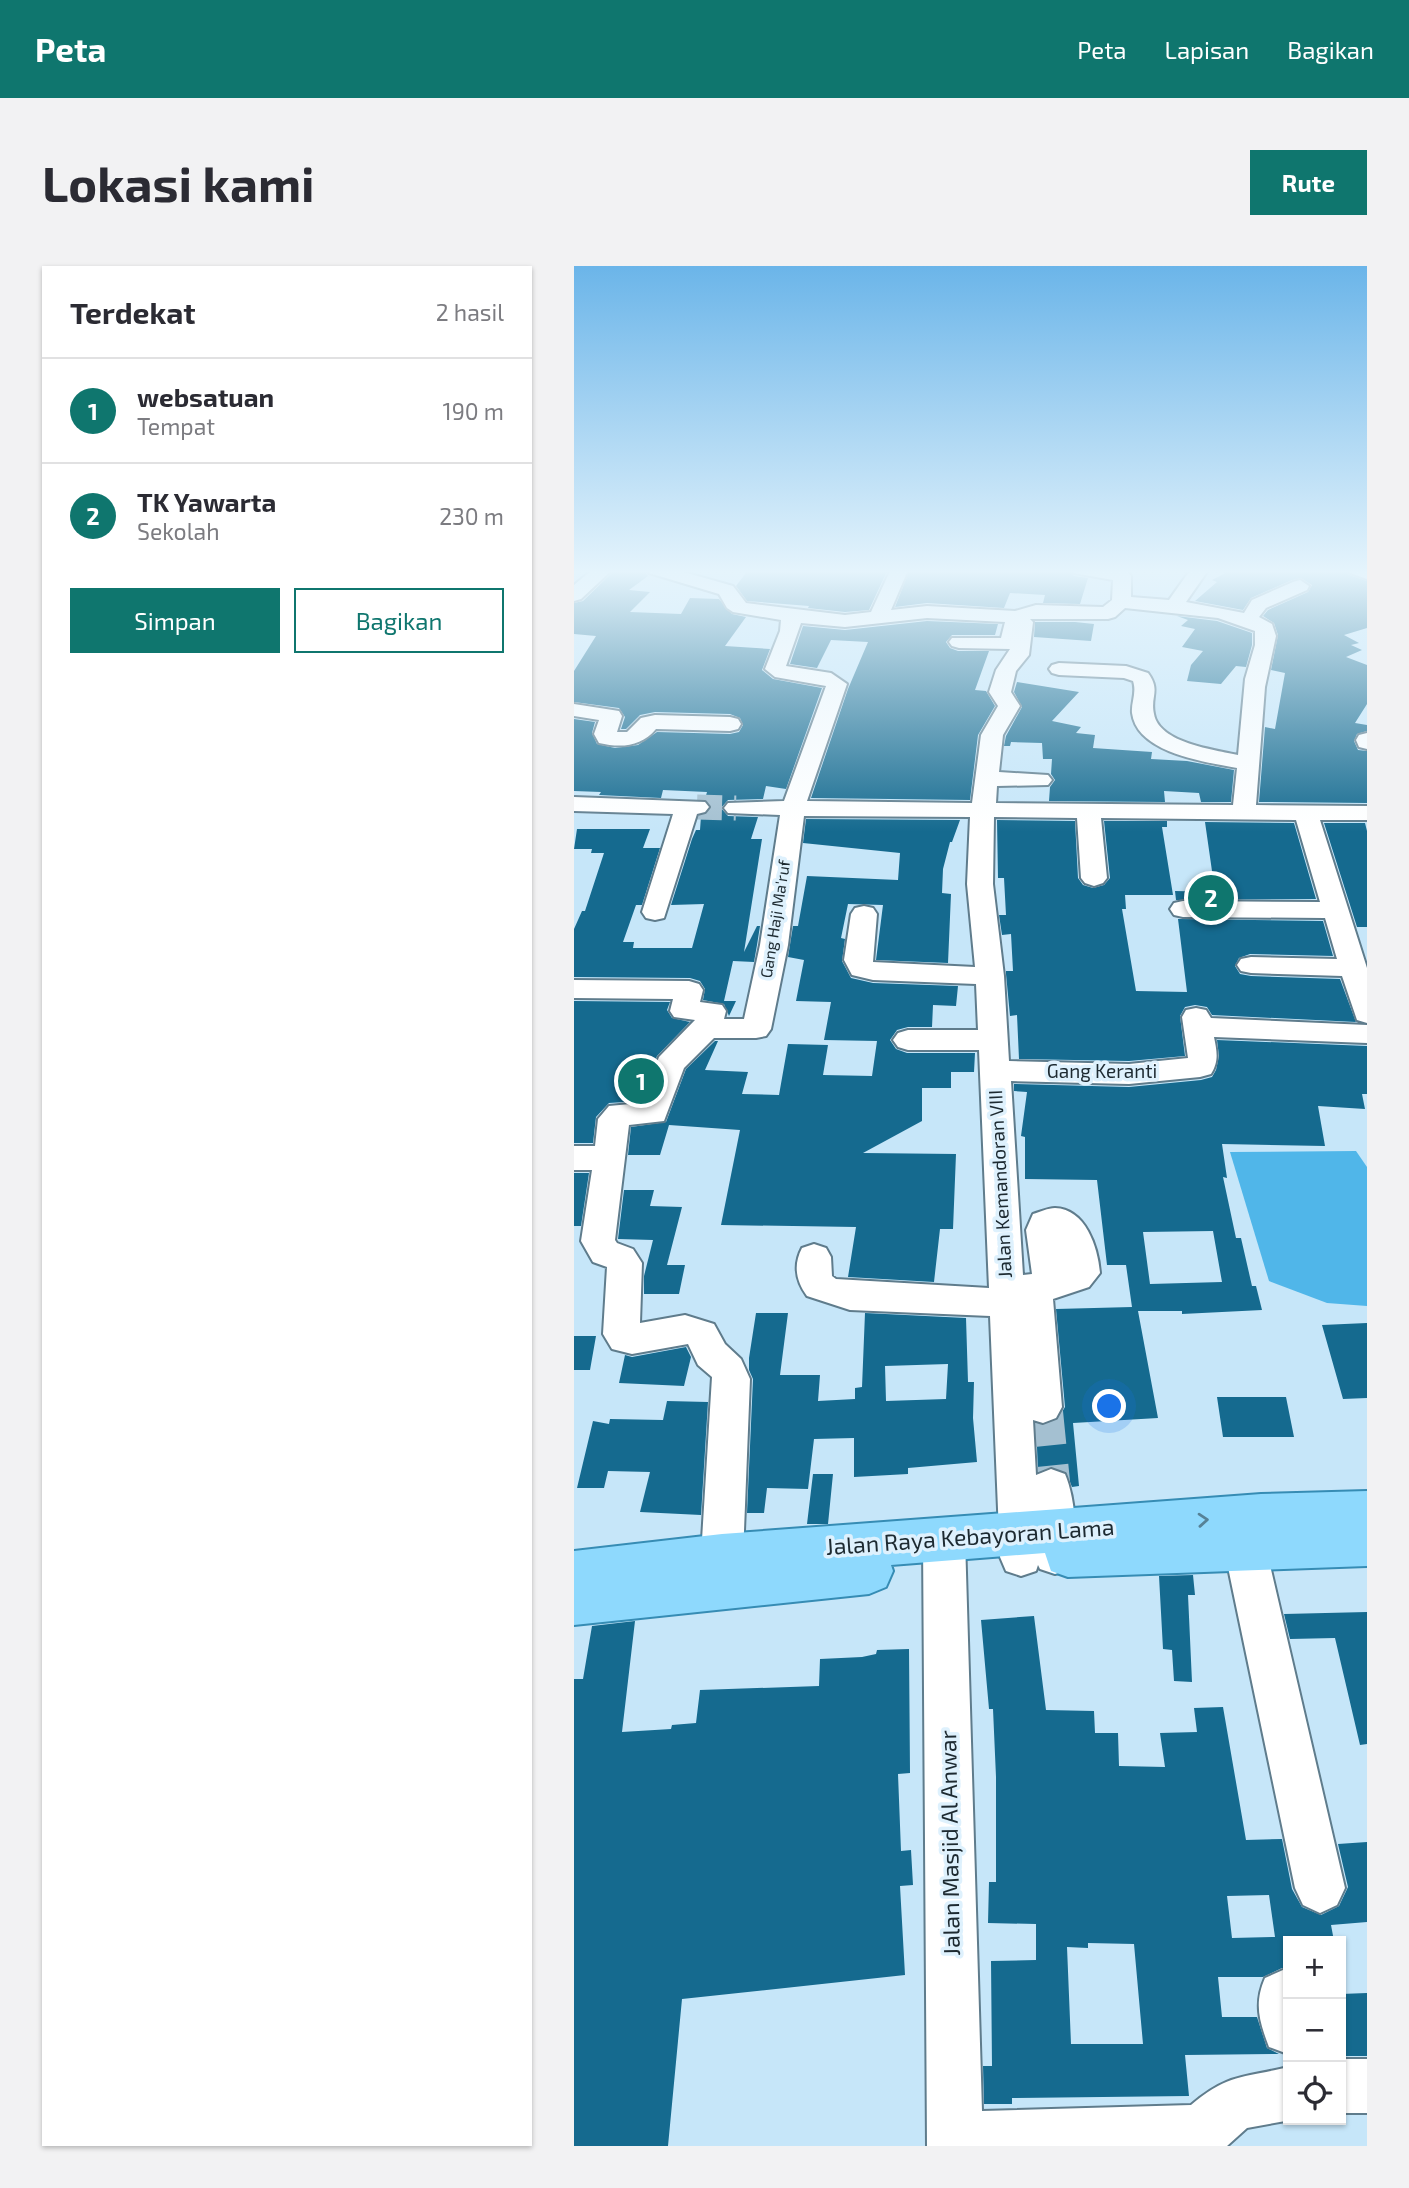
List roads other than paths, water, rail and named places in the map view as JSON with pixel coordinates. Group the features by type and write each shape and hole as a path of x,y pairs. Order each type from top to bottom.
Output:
{"main road":[{"name":"Jalan Raya Kebayoran Lama","path":"1258,1537 1367,1512"},
{"name":"Jalan Raya Kebayoran Lama","path":"574,1574 790,1565 945,1551 1040,1533 1258,1537 1367,1544"},
{"name":"Jalan Raya Kebayoran Lama","path":"574,1601 699,1569"}],"street":[{"path":"758,934 786,809 837,684 829,679 789,675 775,669 778,657"},
{"name":"Jalan Kemandoran VIII","path":"1017,657 1004,677 1000,692 1009,706 992,735 980,884 990,976 994,1055 1024,1291 1040,1533"},
{"path":"1244,811 1255,696 1253,684 1260,657"},
{"path":"1059,669 1126,672 1141,677 1147,688 1144,720 1161,739 1200,755 1248,763"},
{"path":"574,710 611,716 605,734 607,738 633,740 639,737 649,723 656,722 730,723"},
{"path":"987,779 1040,780"},
{"path":"574,804 692,807 655,912"},
{"path":"736,808 1367,813"},
{"name":"Gang Haji Ma'ruf","path":"707,1028 756,1029 774,945 786,809"},
{"path":"1087,811 1094,878"},
{"path":"1306,812 1334,910 1359,976 1367,1014"},
{"path":"1182,909 1334,910"},
{"path":"864,914 858,960 862,969 990,976"},
{"path":"1251,965 1359,976"},
{"path":"574,989 689,990 684,1011 712,1011 707,1028 670,1064 653,1112 620,1114 614,1119 598,1241 605,1253 621,1258 625,1263 621,1334 625,1339 635,1340 661,1332 696,1331 704,1336 711,1354 728,1367 731,1379 699,1569"},
{"path":"1197,1022 1367,1034"},
{"name":"Gang Keranti","path":"994,1055 1129,1074 1200,1067 1203,1058 1197,1022"},
{"path":"908,1040 994,1055"},
{"path":"574,1158 610,1158"},
{"path":"814,1256 812,1275 816,1284 824,1291 849,1296 1024,1291 1043,1407"},
{"path":"1258,1537 1320,1888"},
{"name":"Jalan Masjid Al Anwar","path":"945,1551 955,2143"},
{"path":"1346,2086 1367,2086"},
{"path":"955,2143 1198,2132 1211,2126 1227,2109 1237,2103 1283,2095"}],"tunnel":[{"path":"697,807 736,808"},
{"path":"1043,1407 1051,1487"}],"place":[{"name":"TK Yawarta","path":"1211,898"},
{"name":"websatuan","path":"641,1081"}]}
